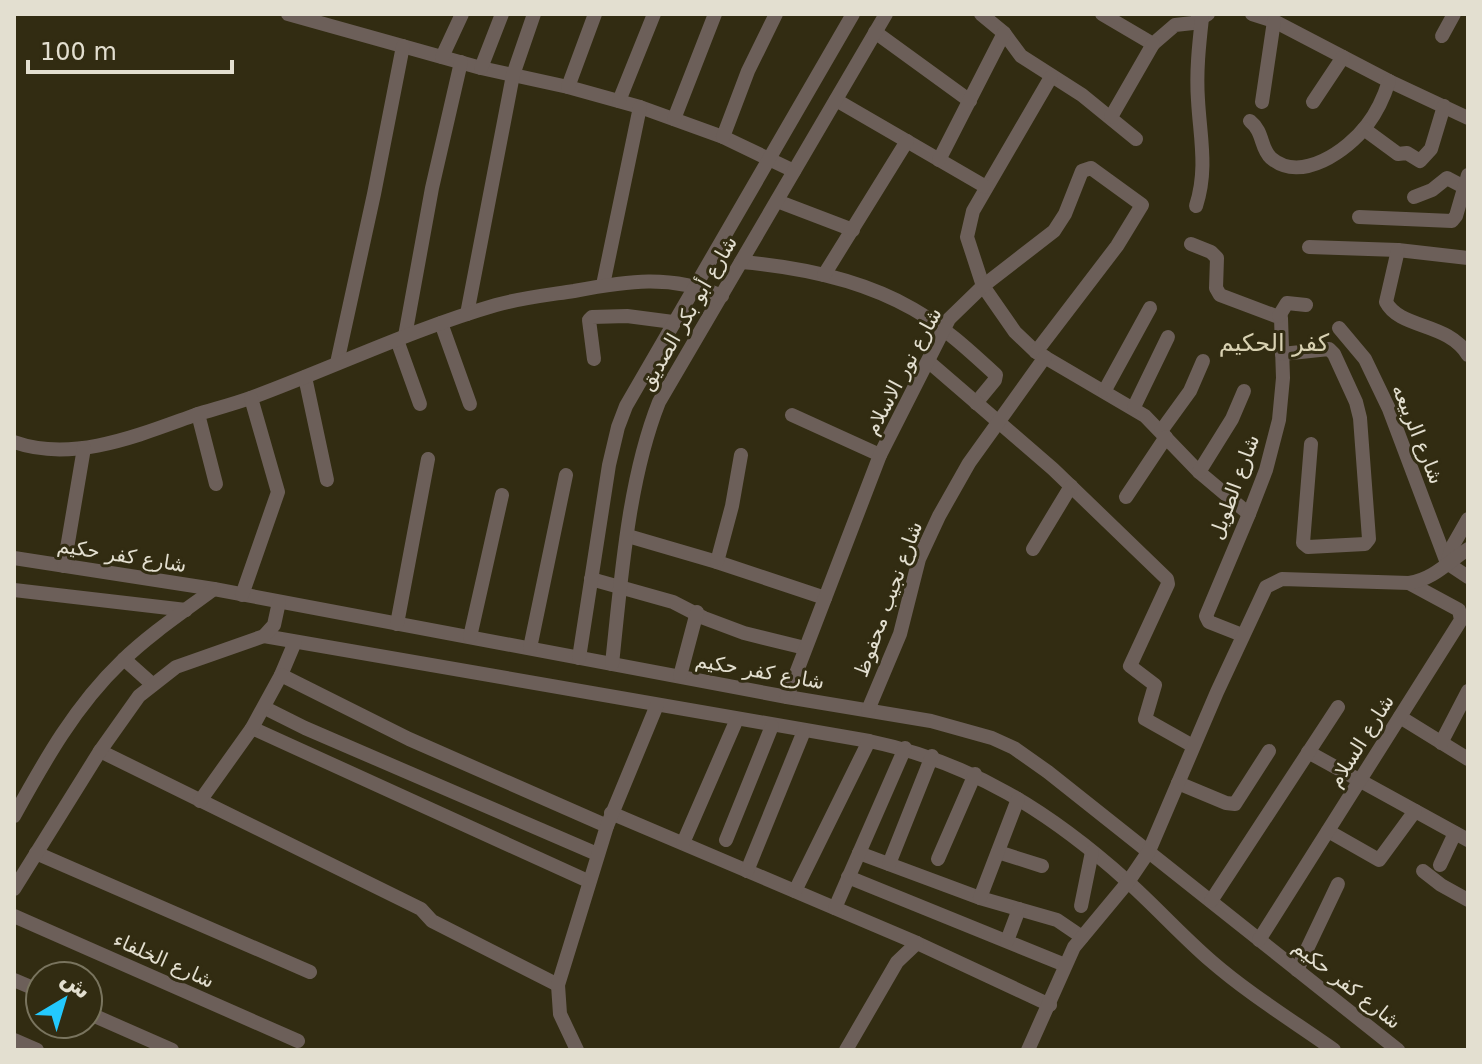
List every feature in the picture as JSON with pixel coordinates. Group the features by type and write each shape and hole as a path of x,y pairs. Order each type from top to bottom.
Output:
{"street":[{"path":"288,14 481,68 640,107 723,137 794,171"},
{"path":"442,57 462,14"},
{"path":"481,68 502,14"},
{"path":"467,314 513,75 534,14"},
{"path":"568,87 595,14"},
{"path":"619,101 654,14"},
{"path":"674,119 715,14"},
{"path":"723,137 748,71 776,14"},
{"name":"شارع أبو بكر الصديق","path":"579,658 618,427 626,406 853,14"},
{"name":"شارع أبو بكر الصديق","path":"612,664 637,479 656,409 886,14"},
{"path":"981,14 1004,33 1021,56 1082,95 1136,139"},
{"path":"1102,14 1153,44"},
{"path":"1252,14 1274,21 1468,118"},
{"path":"1442,36 1454,14"},
{"path":"1111,117 1153,44 1175,25 1193,23 1205,16"},
{"path":"1196,206 1204,175 1198,87 1205,16"},
{"path":"1262,102 1274,21"},
{"path":"875,32 970,101"},
{"path":"939,160 1004,33"},
{"path":"337,363 403,46"},
{"path":"1313,102 1343,57"},
{"path":"420,404 401,338 461,62"},
{"path":"1051,77 973,211 967,237 983,286 1007,321 1041,355 1134,407 1199,472 1249,514"},
{"path":"1250,121 1260,131 1272,158 1295,167 1308,167 1333,154 1364,129 1380,105 1389,81"},
{"path":"836,100 986,187"},
{"path":"1364,129 1398,154 1407,153 1420,161 1431,149 1444,106"},
{"path":"603,285 640,107"},
{"path":"824,275 907,141"},
{"name":"شارع نور الاسلام","path":"787,697 880,455 953,314 983,286 1054,231 1065,214 1084,169 1094,170 1142,205"},
{"path":"1359,217 1452,221 1466,181 1447,178 1432,190 1414,197"},
{"path":"777,201 853,230"},
{"name":"شارع نجيب محفوظ","path":"868,710 900,634 924,547 963,473 1142,205"},
{"path":"1191,244 1211,252 1217,258 1216,288 1220,295 1280,320 1287,303 1306,305"},
{"path":"1309,247 1398,250 1468,258"},
{"path":"1398,250 1387,306 1402,318 1436,329 1451,338 1468,355"},
{"path":"741,262 776,265 824,275 874,291 929,319 996,375 976,403"},
{"path":"14,442 51,452 84,448 157,430 251,398 441,323 500,304 603,285 648,281 696,285 722,296"},
{"path":"1105,390 1150,308"},
{"path":"594,359 589,320 592,317 627,316 673,322"},
{"name":"شارع الطويل","path":"1242,635 1209,622 1206,616 1266,470 1279,420 1282,399 1280,320"},
{"path":"441,323 470,404"},
{"name":"شارع الربيعه","path":"1339,328 1365,359 1389,409 1447,563"},
{"path":"1134,407 1168,337"},
{"path":"1282,354 1325,348 1331,350 1356,402 1360,418 1369,539 1365,544 1308,547 1303,540 1311,444"},
{"path":"1126,497 1190,391 1203,361"},
{"path":"929,362 1071,486 1167,579 1168,584 1130,666 1155,685 1145,719 1193,746"},
{"path":"305,377 327,480"},
{"path":"1199,472 1232,419 1244,391"},
{"path":"242,595 278,492 251,398"},
{"path":"198,414 216,484"},
{"path":"792,415 880,455"},
{"path":"64,566 84,448"},
{"path":"717,562 741,455"},
{"path":"397,624 428,459"},
{"path":"530,648 566,475"},
{"path":"1033,549 1071,486"},
{"path":"470,637 502,495"},
{"path":"1447,563 1468,519"},
{"path":"628,536 825,598"},
{"path":"1028,1050 1065,965 1082,937 1128,882 1149,851 1242,635 1266,587 1276,580 1409,583 1431,577 1468,549"},
{"name":"شارع كفر حكيم","path":"14,558 214,589 868,710 959,728 992,738 1014,748 1048,772 1398,1050"},
{"path":"1447,563 1468,577"},
{"path":"591,579 673,602 744,633 805,648"},
{"name":"شارع السلام","path":"1259,940 1461,620 1459,610 1409,583"},
{"path":"14,816 61,733 91,694 124,659 214,589"},
{"path":"14,590 186,610"},
{"path":"14,889 100,751 139,696 176,667 264,636 274,625 279,602"},
{"path":"680,676 697,612"},
{"path":"264,636 869,741 932,756 975,774 1018,799 1092,852 1212,962 1329,1048"},
{"path":"200,801 265,708 295,642"},
{"path":"124,659 152,684"},
{"path":"281,675 409,739 609,819 683,843 917,943 1050,1005"},
{"path":"1441,743 1468,691"},
{"path":"577,1050 560,1014 558,985 609,819 657,705"},
{"path":"1211,901 1338,707"},
{"path":"265,708 597,854"},
{"path":"1400,717 1468,759"},
{"path":"683,843 737,719"},
{"path":"726,840 772,726"},
{"path":"252,728 588,881"},
{"path":"747,871 804,731"},
{"path":"795,891 869,741"},
{"path":"835,908 905,748"},
{"path":"100,751 421,909 432,921 558,985"},
{"path":"1178,783 1235,804 1269,751"},
{"path":"1308,752 1462,836 1440,865"},
{"path":"889,864 932,756"},
{"path":"938,859 975,774"},
{"path":"980,898 1018,799"},
{"path":"1328,831 1379,860 1415,811"},
{"path":"998,852 1042,866"},
{"path":"1081,906 1092,852"},
{"path":"36,853 310,972"},
{"path":"859,853 980,898 1057,920 1082,937"},
{"path":"1423,871 1468,900"},
{"path":"848,877 1065,965"},
{"path":"1297,970 1338,884"},
{"path":"1007,941 1019,909"},
{"name":"شارع الخلفاء","path":"14,916 298,1041"},
{"path":"846,1050 897,962 917,943"},
{"path":"104,1020 172,1050"},
{"path":"14,1040 37,1050"}],"district":[{"name":"كفر الحكيم","path":"1274,343"}]}
